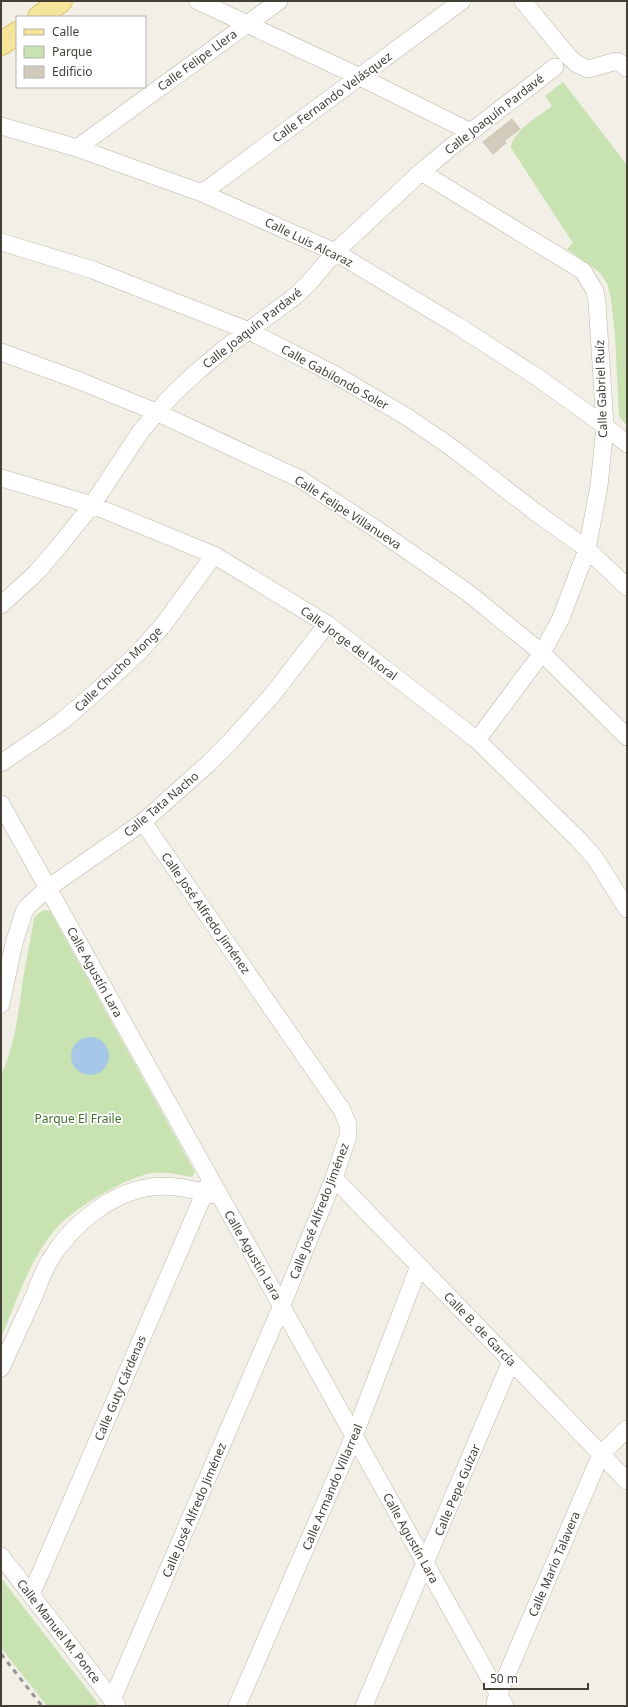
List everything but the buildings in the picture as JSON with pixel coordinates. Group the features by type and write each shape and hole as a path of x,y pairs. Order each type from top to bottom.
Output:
{"main road":[{"path":"40,16 61,1"},
{"path":"1,44 16,34"}],"street":[{"path":"198,1 248,23 471,132"},
{"name":"Calle Felipe Llera","path":"77,148 279,1"},
{"name":"Calle Fernando Velásquez","path":"202,193 462,1"},
{"path":"523,1 568,56 577,64 588,69 616,60 627,68"},
{"name":"Calle Joaquín Pardavé","path":"1,605 36,573 92,505 141,431 156,412 199,370 229,344 293,298 309,283 335,252 421,172 555,67"},
{"name":"Calle Luis Alcaraz","path":"1,126 77,148 202,193 335,252 458,326 540,379 627,444"},
{"name":"Calle Gabriel Ruíz","path":"421,172 575,266 583,272 590,282 595,291 598,302 604,426 599,486 587,549 561,618 542,653 477,740"},
{"name":"Calle Gabilondo Soler","path":"1,242 93,270 249,331 334,374 407,417 451,446 534,511 587,549 627,587"},
{"name":"Calle Felipe Villanueva","path":"1,352 80,381 156,412 300,479 379,531 467,592 542,653 627,737"},
{"name":"Calle Jorge del Moral","path":"1,478 92,505 214,554 327,624 477,740 582,843 594,858 627,909"},
{"name":"Calle Chucho Monge","path":"1,763 61,722 97,691 138,652 164,624 214,554"},
{"name":"Calle Tata Nacho","path":"1,1004 4,970 24,912 48,888 143,822 231,741 273,694 327,624"},
{"name":"Calle Agustín Lara","path":"1,804 211,1190 282,1305 425,1564 499,1702"},
{"name":"Calle José Alfredo Jiménez","path":"115,1703 334,1178 347,1142 348,1125 344,1114 143,822"},
{"name":"Calle B. de García","path":"334,1178 627,1481"},
{"path":"1,1368 49,1261 68,1235 84,1220 102,1207 137,1190 168,1186 211,1190"},
{"name":"Calle Guty Cárdenas","path":"31,1595 211,1190"},
{"name":"Calle Armando Villarreal","path":"237,1706 354,1436 419,1266"},
{"name":"Calle Pepe Guízar","path":"364,1706 511,1361"},
{"name":"Calle Mario Talavera","path":"499,1702 601,1454 627,1429"},
{"name":"Calle Manuel M. Ponce","path":"1,1556 115,1703"}],"green space":[{"path":"563,82 627,165 627,426 619,416 615,335 611,299 607,283 599,272 567,249 573,243 511,148 516,136 521,130 552,106 545,96"},
{"name":"Parque El Fraile","path":"44,910 50,911 195,1172 192,1177 162,1172 141,1176 114,1187 100,1195 62,1222 37,1255 1,1338 1,1075 9,1055 14,1036 34,918"},
{"path":"1,1578 100,1706 47,1706 1,1648"}],"water":[{"path":"86,1037 94,1037 101,1040 106,1045 109,1056 106,1067 101,1072 94,1075 86,1075 79,1072 74,1067 71,1060 71,1052 74,1045 79,1040"}],"railway":[{"path":"1,1654 42,1706"}]}
